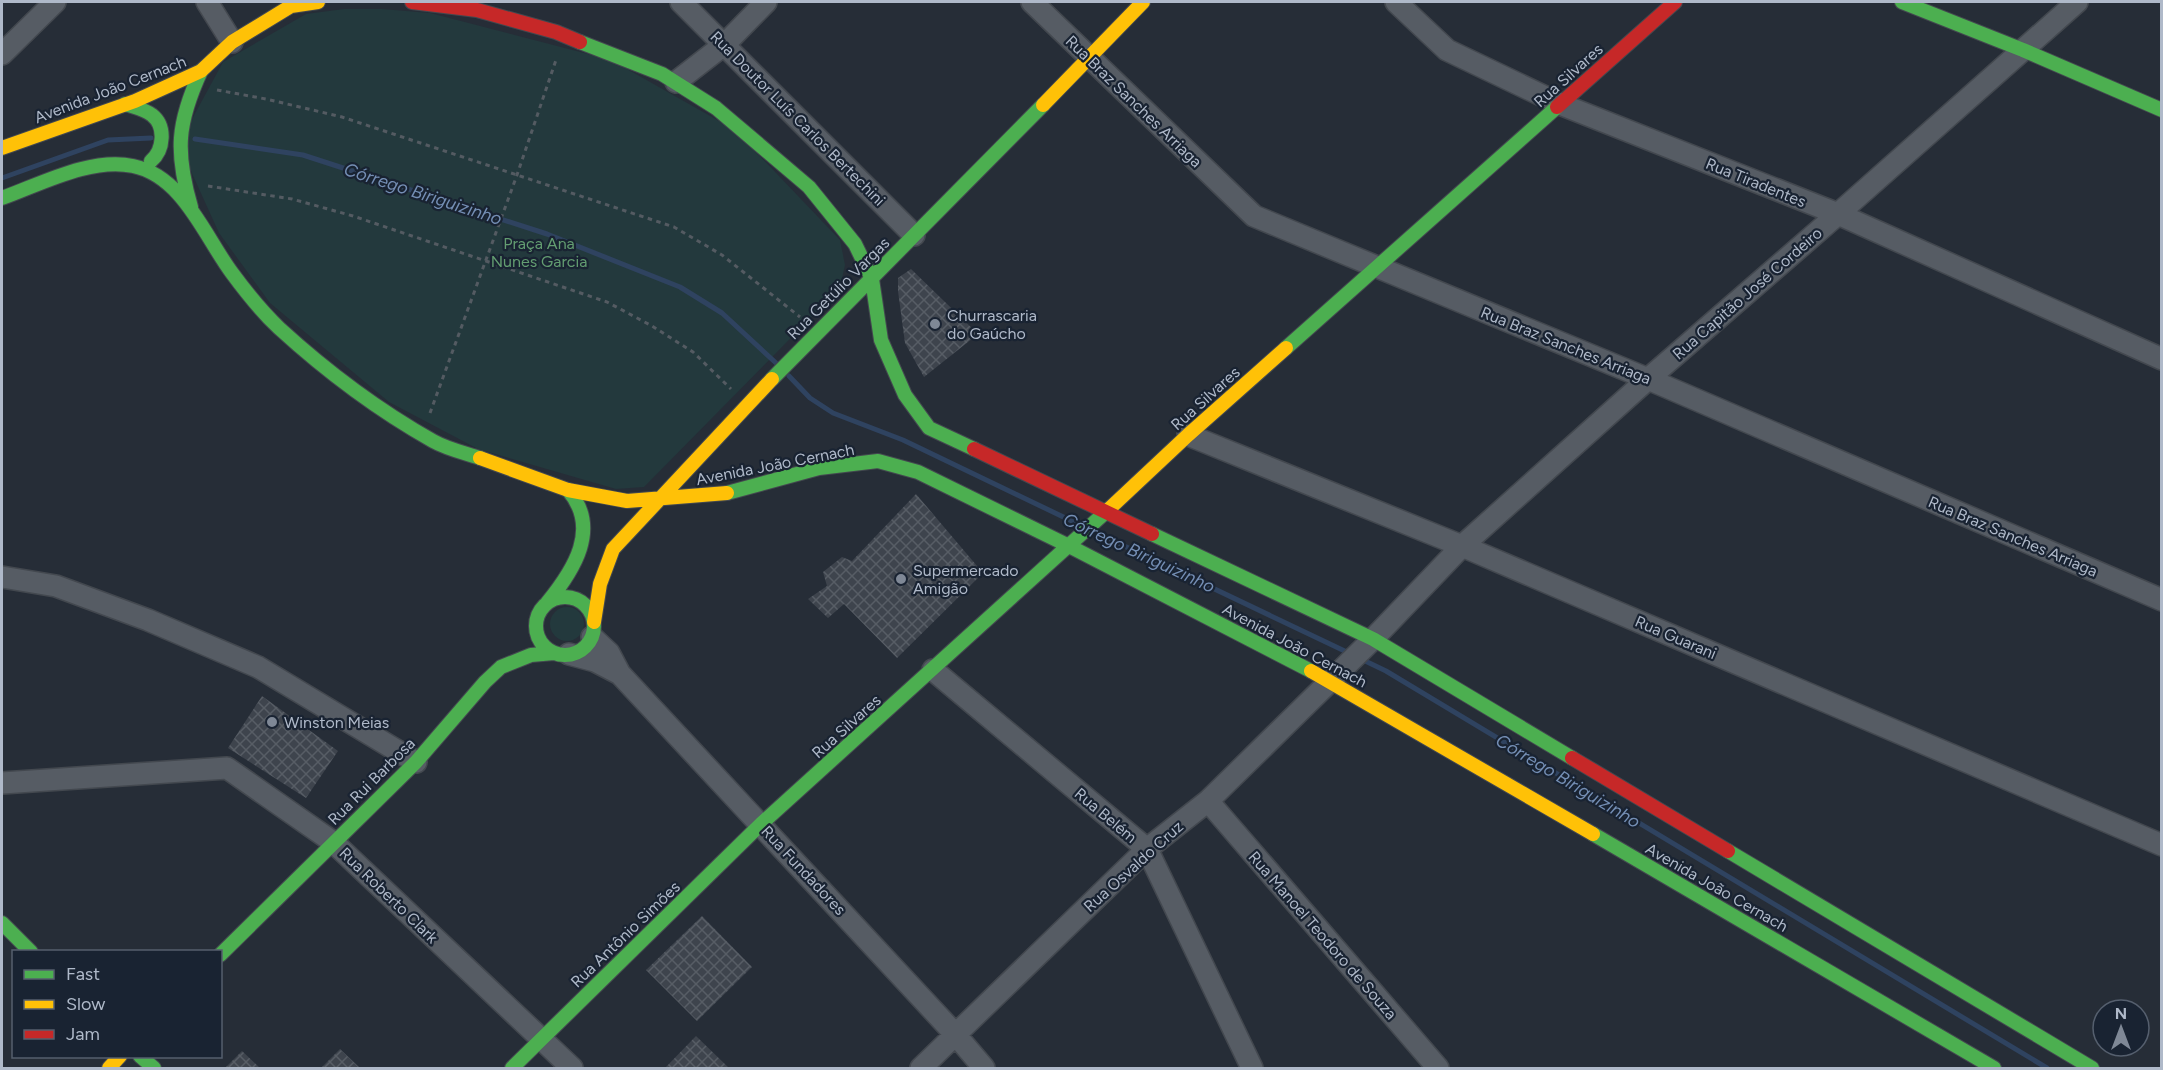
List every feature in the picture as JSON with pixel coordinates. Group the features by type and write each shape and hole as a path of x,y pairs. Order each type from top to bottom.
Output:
{"main road":[{"name":"Avenida João Cernach","path":"2,148 125,104 201,71 232,42 291,6 318,2"},
{"path":"424,2 477,10 556,32 662,74 716,108 809,187 855,244 872,279 881,340 905,395 929,428 1101,517 1368,643 2092,1068"},
{"name":"Rua Getúlio Vargas","path":"593,629 600,584 613,549 662,500 798,351 872,279 1143,2"},
{"name":"Rua Silvares","path":"761,824 1074,542 1188,435 1675,2"},
{"path":"1902,2 2023,50 2162,110"},
{"path":"190,207 181,176 178,149 180,126 189,94 201,71"},
{"path":"125,104 147,111 157,119 161,126 159,154 148,163 134,166"},
{"path":"2,135 25,140"},
{"name":"Avenida João Cernach","path":"2,198 79,170 104,164 134,166 159,178 190,207 232,273 278,327 353,390 435,442 568,490 627,501 662,500 719,495 819,468 878,461 918,472 1074,542 1338,673 1994,1068"},
{"path":"547,603 563,597 580,601 587,606 593,629 583,649 561,654 545,647 536,630 536,620 540,610 562,586 579,552 585,516 577,497 568,490"},
{"name":"Rua Rui Barbosa","path":"222,952 416,762 485,682 501,667 531,655 561,654"},
{"name":"Rua Antônio Simões","path":"513,1068 761,824"},
{"path":"2,923 30,950"},
{"path":"142,1058 154,1068"}],"street":[{"path":"2,54 55,2"},
{"path":"207,2 232,42"},
{"name":"Rua Doutor Luís Carlos Bertechini","path":"681,2 914,235"},
{"path":"675,82 725,44 766,2"},
{"name":"Rua Braz Sanches Arriaga","path":"1032,2 1254,216 1648,379 2162,600"},
{"name":"Rua Tiradentes","path":"1396,2 1446,50 1560,104 1838,214 2162,359"},
{"name":"Rua Capitão José Cordeiro","path":"1338,673 1462,546 1648,379 2077,2"},
{"name":"Rua Guarani","path":"1188,435 1462,546 2162,846"},
{"path":"2,577 56,586 148,620 258,667 416,762"},
{"name":"Rua Fundadores","path":"593,629 620,674 984,1068"},
{"name":"Rua Fundadores","path":"561,654 595,661 620,674"},
{"name":"Rua Belém","path":"933,670 1147,849 1252,1068"},
{"name":"Rua Osvaldo Cruz","path":"921,1068 1147,849 1209,801 1338,673"},
{"name":"Rua Roberto Clark","path":"2,783 227,768 333,842 572,1068"},
{"name":"Rua Manoel Teodoro de Souza","path":"1209,801 1438,1068"}],"path":[{"path":"428,420 517,175 560,47"},
{"path":"216,90 342,117 674,227 722,255 801,319 795,325"},
{"path":"207,186 292,199 353,216 607,302 693,352 732,391"}],"green space":[{"name":"Praça Ana Nunes Garcia","path":"344,9 430,13 611,60 735,130 840,240 845,265 840,288 644,487 616,489 478,449 389,402 270,303 219,233 185,158 185,132 223,62 306,14"},
{"path":"567,607 579,612 584,624 579,636 567,641 555,636 550,624 555,612"}],"building":[{"name":"Churrascaria do Gaúcho","path":"911,269 978,334 924,377 905,343 898,291 898,278"},
{"name":"Supermercado Amigão","path":"916,494 983,573 897,658 844,604 828,618 808,599 827,586 823,572 842,557 852,561"},
{"name":"Winston Meias","path":"262,696 338,751 306,798 228,748"},
{"path":"702,916 752,967 697,1021 646,970"},
{"path":"696,1036 729,1068 665,1068"},
{"path":"340,1049 360,1068 321,1068"},
{"path":"242,1051 260,1068 225,1068"}],"waterway":[{"name":"Córrego Biriguizinho","path":"2,178 108,140 151,138"},
{"name":"Córrego Biriguizinho","path":"195,139 303,155 547,234 680,287 722,313 776,363"},
{"name":"Córrego Biriguizinho","path":"789,376 810,398 833,413 903,440 1078,524"},
{"name":"Córrego Biriguizinho","path":"1097,533 1351,654"},
{"name":"Córrego Biriguizinho","path":"1359,658 1386,671 2047,1068"}],"traffic: fast":[{"path":"1902,2 2023,50 2162,110"},
{"path":"580,42 662,74 716,108 809,187 855,244 872,279 881,340 905,395 929,428 974,449"},
{"path":"191,207 182,170 181,138 187,106 201,71"},
{"path":"125,104 149,113 160,125 161,145 151,161"},
{"path":"772,379 1043,105"},
{"path":"1286,348 1557,107"},
{"path":"2,198 66,173 100,165 133,166 151,172 179,195 243,288 267,316 297,344 353,389 392,416 433,441 480,458"},
{"path":"727,493 819,468 878,461 918,472 1069,546 1311,671"},
{"path":"547,603 574,563 583,534 578,504 568,490"},
{"path":"512,1068 761,824 1109,509"},
{"path":"1152,534 1373,639 1572,758"},
{"path":"565,597 576,599 589,610 594,626 592,637 581,650 565,655 554,653 541,642 536,626 538,615 549,602 565,597"},
{"path":"222,953 416,762 485,682 501,667 531,655 554,653"},
{"path":"1593,834 1994,1068"},
{"path":"1728,851 2092,1068"},
{"path":"2,923 29,950"},
{"path":"142,1058 154,1068"}],"traffic: slow":[{"path":"2,148 135,101 201,71 232,42 291,6 318,2"},
{"path":"1043,105 1143,2"},
{"path":"1109,509 1286,348"},
{"path":"594,622 600,584 613,549 772,379"},
{"path":"480,458 568,490 627,501 727,493"},
{"path":"1311,671 1593,834"},
{"path":"109,1068 118,1058"}],"traffic: jam":[{"path":"412,2 477,10 556,32 580,42"},
{"path":"1557,107 1675,2"},
{"path":"974,449 1152,534"},
{"path":"1572,758 1728,851"}],"place":[{"name":"Churrascaria do Gaúcho","path":"935,324"},
{"name":"Supermercado Amigão","path":"901,579"},
{"name":"Winston Meias","path":"272,722"}]}
